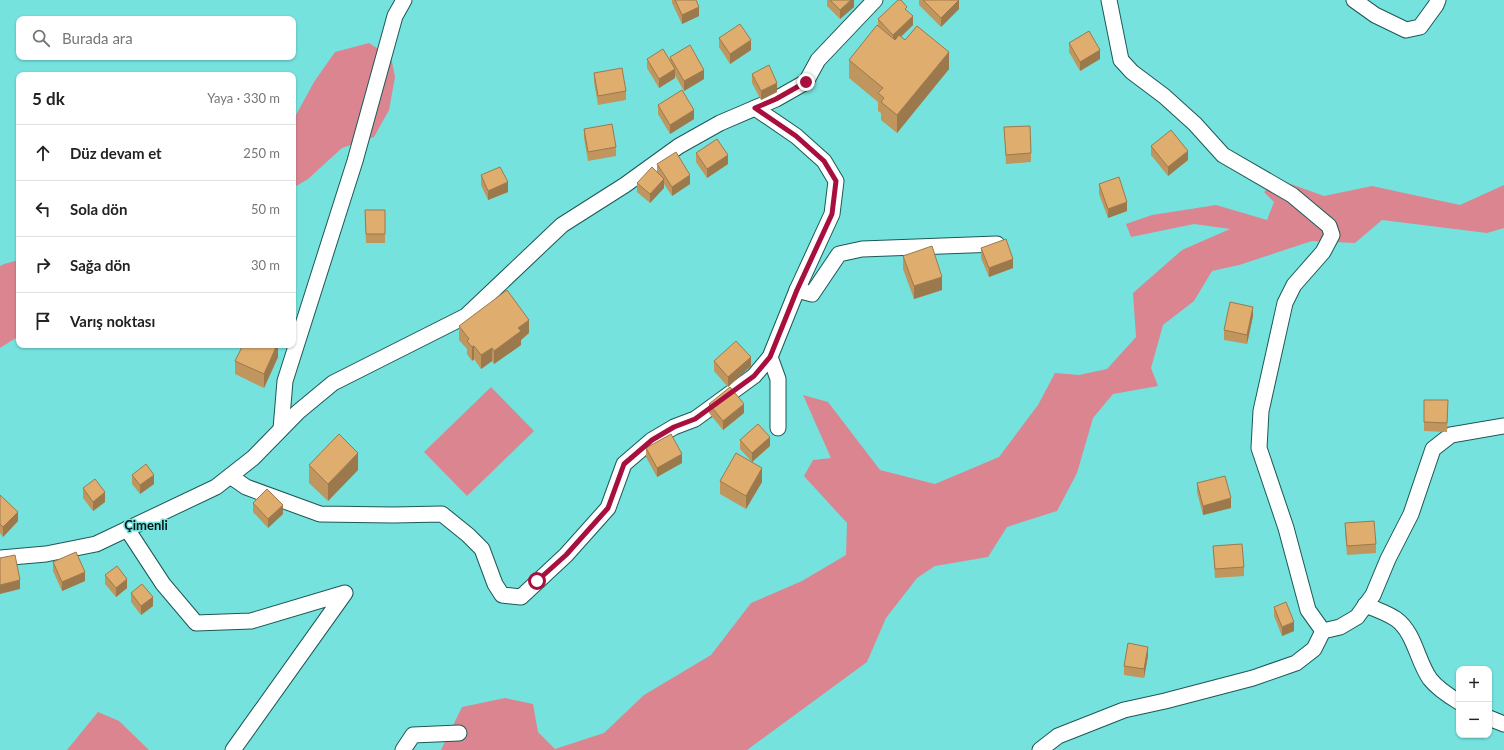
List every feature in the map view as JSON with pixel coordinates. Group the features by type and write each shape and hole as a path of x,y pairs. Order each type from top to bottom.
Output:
{"street":[{"path":"296,346 355,161 395,16 404,0"},
{"path":"0,558 46,554 96,544 216,487 253,458 298,412 333,383 466,316 562,225 625,185 679,146 720,123 776,99 806,82 818,60 876,0"},
{"path":"1109,0 1121,60 1132,72 1164,96 1196,124 1223,155 1292,195 1329,226 1331,230 1332,235 1323,252 1294,285 1285,303 1261,411 1259,448 1286,528 1308,610 1323,630"},
{"path":"1354,0 1375,15 1406,30 1420,27 1438,0"},
{"path":"230,476 246,487 320,514 442,514 468,535 482,549 495,584 502,595 521,597 566,555 608,508 624,464 652,440 674,427 695,419 754,376 770,357 797,290 832,214 836,181 824,161 796,136 755,108"},
{"path":"797,290 812,294 839,254 847,252 862,249 997,244"},
{"path":"281,429 285,381 296,348"},
{"path":"770,357 778,379 778,428"},
{"path":"1323,630 1340,627 1357,617 1373,595 1388,559 1411,514 1433,449 1451,435 1504,426"},
{"path":"127,529 164,584 196,623 251,621 345,593 233,750"},
{"path":"1365,605 1382,611 1397,620 1406,630 1430,679 1448,696 1456,700"},
{"path":"1040,750 1058,736 1124,710 1253,678 1296,664 1314,649 1323,630"},
{"path":"1492,719 1504,724"},
{"path":"403,750 413,734 459,733"}],"shaded area":[{"path":"369,43 391,57 395,77 389,110 374,137 342,148 308,179 296,186 296,115 314,82 335,52"},
{"path":"1277,179 1324,196 1372,186 1460,205 1504,185 1504,228 1487,233 1382,220 1355,243 1312,241 1239,265 1212,271 1194,301 1163,325 1151,368 1158,386 1113,394 1093,418 1077,473 1057,511 1007,527 988,557 935,566 917,578 886,618 867,662 747,750 441,750 462,707 505,698 533,704 538,732 555,749 604,733 644,695 711,655 751,603 802,581 846,555 847,523 804,476 813,460 831,458 803,395 828,402 880,470 935,484 999,457 1038,405 1055,373 1079,375 1107,369 1136,337 1133,293 1182,250 1230,229 1194,224 1131,237 1126,224 1152,215 1216,205 1267,220 1274,202 1264,192"},
{"path":"16,261 16,338 0,348 0,266"},
{"path":"491,387 534,431 467,496 424,452"},
{"path":"98,712 119,721 149,750 67,750"}],"building":[{"path":"675,0 696,0 699,7 682,15"},
{"path":"830,0 851,0 840,10"},
{"path":"898,0 901,0 907,7 905,9 913,16 893,35 878,19"},
{"path":"923,0 959,0 941,18"},
{"path":"740,24 751,40 730,54 719,38"},
{"path":"877,25 895,40 899,35 905,40 917,26 949,52 897,115 881,102 884,98 878,93 883,88 849,60"},
{"path":"1089,31 1100,50 1080,62 1069,43"},
{"path":"690,45 704,70 684,81 670,57"},
{"path":"663,49 675,69 659,79 647,59"},
{"path":"769,65 777,83 761,91 752,74"},
{"path":"622,68 626,91 598,96 594,73"},
{"path":"682,90 694,110 670,125 658,105"},
{"path":"612,124 616,147 588,152 584,129"},
{"path":"1030,126 1031,153 1006,155 1004,127"},
{"path":"1171,130 1188,151 1168,167 1151,146"},
{"path":"717,139 728,155 707,169 696,153"},
{"path":"676,152 690,175 672,187 657,164"},
{"path":"500,167 508,182 488,191 481,175"},
{"path":"652,167 664,179 650,194 637,183"},
{"path":"1119,177 1127,202 1108,209 1099,184"},
{"path":"365,210 385,210 385,234 366,234"},
{"path":"1006,239 1013,259 989,268 981,248"},
{"path":"932,246 942,277 914,286 903,256"},
{"path":"507,290 529,320 518,328 521,331 494,351 492,348 481,355 474,346 472,347 467,341 469,339 459,326"},
{"path":"1230,302 1253,307 1247,335 1224,330"},
{"path":"736,341 751,357 728,377 714,361"},
{"path":"242,348 276,348 264,374 235,361"},
{"path":"730,387 744,404 723,421 709,404"},
{"path":"1424,400 1448,400 1447,423 1424,422"},
{"path":"758,424 770,437 752,453 740,440"},
{"path":"339,434 358,453 328,484 309,465"},
{"path":"671,434 682,454 657,468 646,448"},
{"path":"736,453 762,468 746,496 720,481"},
{"path":"146,464 154,475 140,485 132,475"},
{"path":"1225,476 1231,498 1203,506 1197,483"},
{"path":"95,479 105,492 93,502 83,488"},
{"path":"267,489 283,505 268,519 253,503"},
{"path":"0,495 18,512 3,527 0,524"},
{"path":"1374,521 1376,544 1347,546 1345,523"},
{"path":"1242,544 1244,567 1215,569 1213,546"},
{"path":"76,552 85,572 62,582 53,562"},
{"path":"15,555 20,580 0,585 0,558"},
{"path":"117,566 127,579 116,588 105,575"},
{"path":"142,584 153,597 141,606 131,593"},
{"path":"1286,602 1294,622 1282,627 1274,607"},
{"path":"1128,643 1148,647 1144,669 1124,666"}],"district":[{"name":"Çimenli","path":"146,525"}],"route":[{"path":"537,581 566,555 608,508 624,464 652,440 674,427 695,419 754,376 770,357 797,290 832,214 836,181 824,161 796,136 755,108 776,99 806,82"}]}
